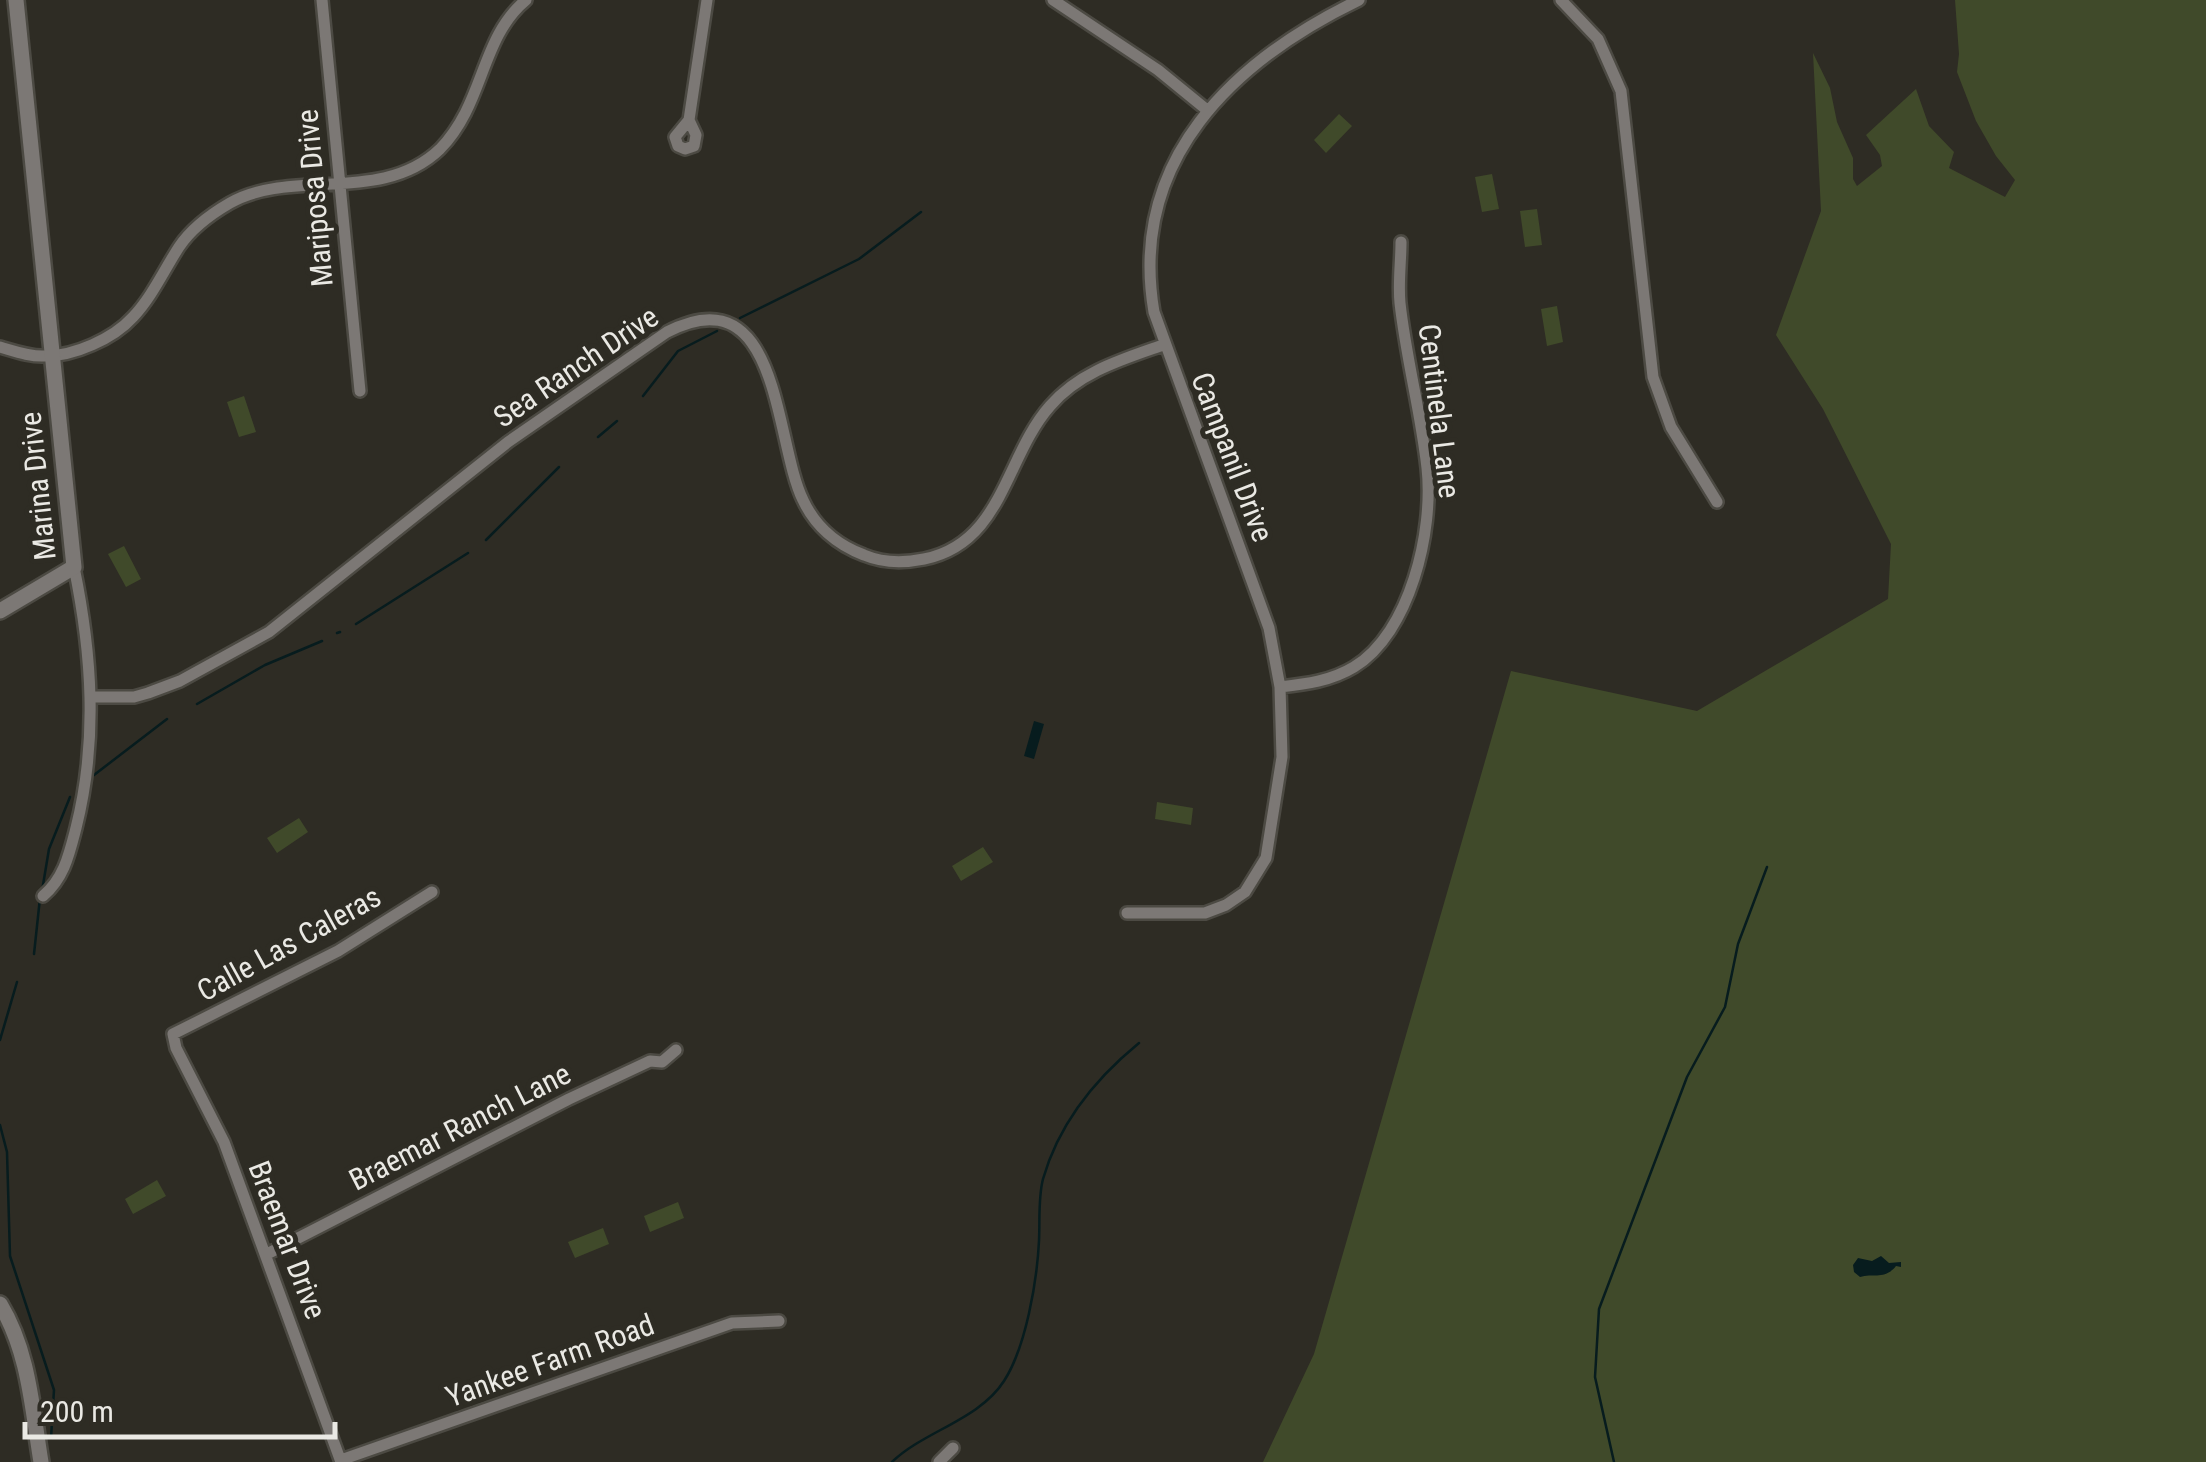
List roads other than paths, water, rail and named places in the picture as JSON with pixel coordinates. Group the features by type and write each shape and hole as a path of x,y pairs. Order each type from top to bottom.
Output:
{"street":[{"name":"Marina Drive","path":"16,0 51,356 91,698 88,755 78,817 58,883 43,896"},
{"name":"Mariposa Drive","path":"322,0 360,392"},
{"path":"0,347 40,357 99,341 134,317 180,246 213,214 238,199 257,193 391,177 410,170 438,150 463,120 502,24 526,0"},
{"path":"689,120 707,0"},
{"path":"1053,0 1158,70 1207,110"},
{"name":"Campanil Drive","path":"1127,913 1204,914 1236,899 1256,878 1268,846 1282,758 1276,657 1260,600 1163,345 1150,289 1153,222 1171,167 1207,110 1268,56 1360,0"},
{"path":"1561,0 1598,40 1621,91 1653,377 1671,427 1716,502"},
{"name":"Centinela Lane","path":"1280,687 1325,680 1353,668 1372,653 1396,622 1420,554 1428,517 1428,469 1399,299 1401,242"},
{"name":"Sea Ranch Drive","path":"91,698 134,697 162,688 269,632 508,442 667,332 686,323 724,324 741,332 755,346 766,365 796,485 811,516 849,549 893,562 938,556 968,539 988,519 1034,428 1058,396 1093,372 1163,345"},
{"path":"0,611 74,567"},
{"name":"Calle Las Caleras","path":"173,1040 173,1034 338,950 432,892"},
{"name":"Braemar Drive","path":"173,1040 214,1118 341,1461"},
{"name":"Braemar Ranch Lane","path":"267,1254 569,1098 650,1061 662,1062 676,1050"},
{"path":"0,1304 26,1369 41,1462"},
{"name":"Yankee Farm Road","path":"341,1461 732,1323 779,1321"},
{"path":"939,1462 953,1448"}],"water":[{"path":"1034,721 1044,724 1034,759 1024,756"},
{"path":"1881,1256 1889,1263 1901,1262 1901,1267 1879,1275 1860,1277 1854,1272 1858,1258 1872,1261"}],"waterway":[{"path":"740,318 859,259 921,212"},
{"path":"643,396 678,351 717,331"},
{"path":"598,437 617,421"},
{"path":"486,540 559,467"},
{"path":"356,624 468,553"},
{"path":"197,704 265,665 322,641"},
{"path":"94,775 167,719"},
{"path":"42,891 49,849 70,797"},
{"path":"1614,1462 1595,1377 1599,1309 1687,1077 1725,1007 1738,944 1767,867"},
{"path":"34,954 40,898"},
{"path":"0,1040 17,982"},
{"path":"892,1462 980,1406 1004,1381 1018,1350 1033,1294 1040,1194 1050,1159 1080,1104 1139,1043"},
{"path":"0,1125 7,1152 10,1256 54,1390 51,1438"}]}
